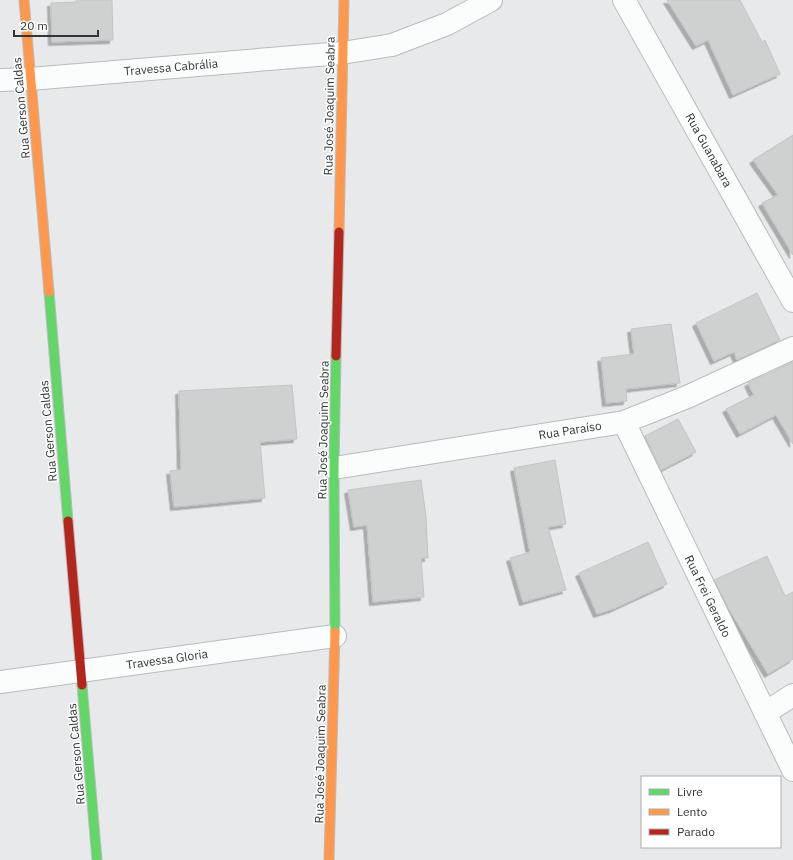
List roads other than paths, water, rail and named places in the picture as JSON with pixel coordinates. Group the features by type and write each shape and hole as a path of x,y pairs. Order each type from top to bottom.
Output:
{"street":[{"name":"Rua Gerson Caldas","path":"24,0 97,860"},
{"name":"Rua José Joaquim Seabra","path":"329,860 334,636 334,468 344,0"},
{"name":"Travessa Cabrália","path":"0,80 30,79 342,53 392,45 447,24 492,0"},
{"name":"Rua Guanabara","path":"624,0 793,301"},
{"name":"Rua Paraíso","path":"334,468 624,422 687,397 793,348"},
{"name":"Rua Frei Geraldo","path":"624,422 793,770"},
{"name":"Travessa Gloria","path":"0,682 334,636"},
{"path":"765,713 793,695"}]}
